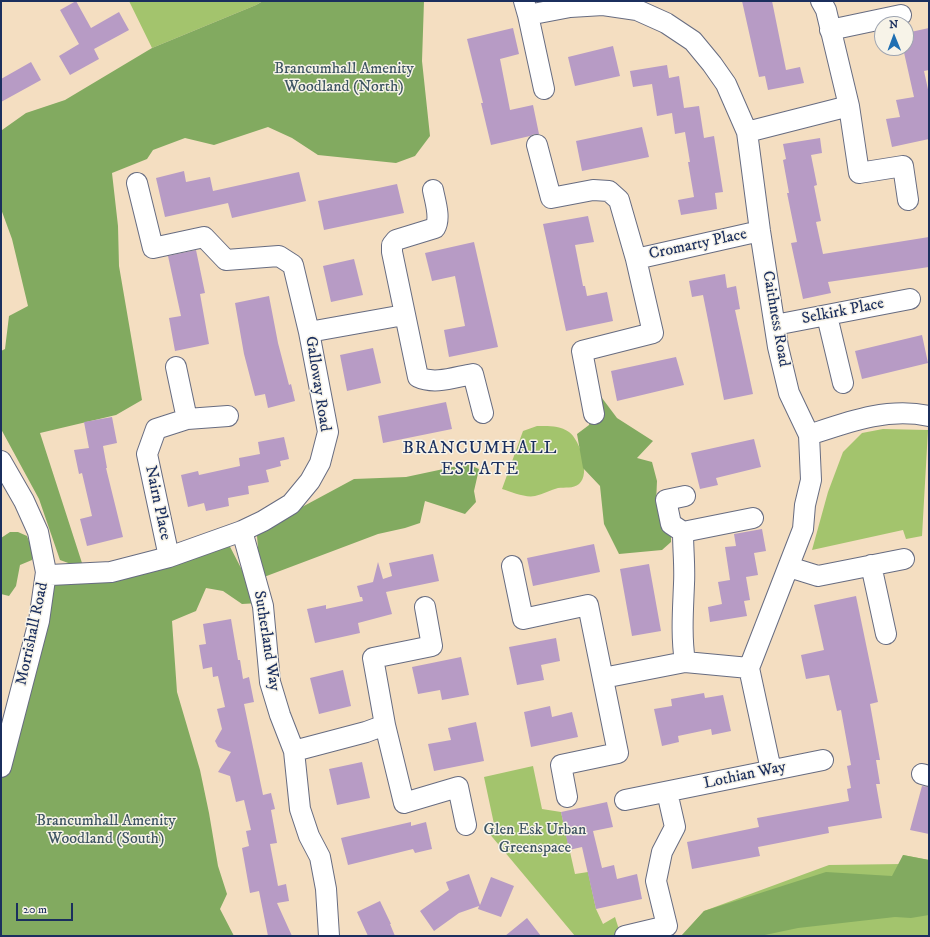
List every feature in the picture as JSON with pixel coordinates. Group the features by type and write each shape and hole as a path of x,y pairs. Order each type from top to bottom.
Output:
{"street":[{"path":"821,1 826,10 849,106 860,173 903,166 908,200"},
{"name":"Caithness Road","path":"544,89 526,8 603,5 637,10 666,23 693,41 726,84 748,132 760,232 778,347 789,394 809,435 811,480 805,505 803,529 749,668"},
{"path":"830,30 901,15"},
{"path":"748,132 849,106"},
{"name":"Cromarty Place","path":"537,145 551,198 593,190 610,191 619,200 636,259 653,333 582,351 594,414"},
{"name":"Galloway Road","path":"46,572 50,575 111,572 169,557 242,531 263,521 291,504 310,481 320,463 328,432 293,265 279,256 226,260 204,237 153,248 137,183"},
{"path":"433,190 438,224 435,228 396,240 392,245 393,263 404,315 418,377 424,380 438,381 473,374 483,413"},
{"name":"Cromarty Place","path":"636,259 760,232"},
{"name":"Selkirk Place","path":"775,325 910,299"},
{"path":"308,332 404,315"},
{"path":"827,316 843,383"},
{"path":"176,367 188,419"},
{"path":"809,435 853,420 886,414 920,414 929,416"},
{"name":"Nairn Place","path":"169,557 147,454 156,429 188,419 228,416"},
{"name":"Morrishall Road","path":"1,461 24,501 38,532 46,572 39,622 2,760"},
{"path":"685,496 666,500 671,524 683,532 753,518"},
{"name":"Sutherland Way","path":"242,531 263,606 270,682 280,715 294,751 300,809 309,836 320,857 326,889 329,936"},
{"path":"683,532 683,649 685,662"},
{"path":"789,567 818,576 904,559"},
{"path":"871,565 886,634"},
{"path":"512,566 523,619 588,605 618,753 561,765 567,797"},
{"path":"425,607 432,646 373,658 385,725 404,803 458,788 466,825"},
{"path":"603,678 685,662 749,668 771,770"},
{"path":"294,751 366,732 385,725"},
{"name":"Lothian Way","path":"625,800 823,760"},
{"path":"625,936 666,926 656,881 662,852 675,827 667,792"}],"green space":[{"path":"129,1 263,1 152,48"},
{"name":"Brancumhall Amenity Woodland (North)","path":"263,1 424,1 422,61 430,136 415,156 396,163 318,155 292,138 268,127 214,145 185,138 153,150 147,159 112,173 118,226 119,266 142,400 116,415 40,433 82,563 71,564 60,560 39,499 1,429 1,351 5,349 9,316 28,306 12,239 1,209 2,130 26,113 65,100 152,48"},
{"path":"596,390 617,418 653,441 637,458 652,462 657,481 656,503 671,516 671,542 662,550 619,554 604,524 600,486 583,468 577,434 589,425"},
{"path":"537,426 553,426 561,428 573,436 583,457 584,473 582,479 579,484 574,487 558,488 535,496 523,495 502,489 523,431"},
{"path":"883,429 928,430 922,536 906,539 903,530 812,550 828,492 843,452 862,433"},
{"path":"467,464 479,469 474,491 476,502 465,514 425,501 420,523 378,534 256,580 258,548 257,536 263,521 289,514 354,479 406,477"},
{"path":"10,532 18,532 27,536 32,549 32,560 20,565 16,586 9,596 1,594 1,538"},
{"name":"Brancumhall Amenity Woodland (South)","path":"225,537 259,603 242,604 223,591 206,588 196,611 172,621 177,692 200,770 218,866 227,894 220,909 234,936 1,936 1,767 46,572 111,572"},
{"name":"Glen Esk Urban Greenspace","path":"533,766 542,809 561,812 575,874 588,872 596,909 603,924 615,917 621,936 575,936 488,832 494,824 484,777"},
{"path":"903,855 929,860 929,936 682,936 704,911 829,865 902,864"},
{"path":"903,855 929,860 929,915 911,918 895,917 798,928 760,936 681,936 704,911 826,872 892,876"}],"building":[{"path":"76,1 91,28 119,12 129,30 94,49 99,59 70,75 59,56 79,44 60,10"},
{"path":"742,1 772,1 786,70 800,67 804,83 768,90 765,76 759,77"},
{"path":"513,28 519,54 500,59 510,110 533,105 539,134 491,145 481,103 483,103 467,39"},
{"path":"929,28 929,70 924,71 929,94 929,139 892,147 886,119 900,117 896,100 914,97 905,56 914,56 914,31"},
{"path":"613,46 620,76 575,86 568,57"},
{"path":"31,62 41,80 1,102 1,79"},
{"path":"667,65 669,78 679,76 684,108 699,106 704,138 714,136 723,192 715,193 717,209 681,215 678,200 694,197 685,132 675,134 672,113 657,116 652,84 633,87 630,71"},
{"path":"642,127 649,157 582,171 576,141"},
{"path":"820,138 822,153 811,155 817,185 814,186 821,221 816,222 823,254 929,237 929,267 828,282 831,293 803,299 791,243 797,242 787,193 789,193 783,160 786,159 783,144"},
{"path":"184,171 186,182 210,177 213,191 299,172 306,201 232,218 228,203 165,217 156,178"},
{"path":"397,184 404,213 324,230 318,201"},
{"path":"588,216 594,242 575,245 583,286 585,286 587,296 607,292 613,321 566,331 543,224"},
{"path":"474,242 498,347 449,357 444,330 465,326 455,276 432,281 425,253"},
{"path":"196,250 205,293 200,294 209,344 175,351 169,318 181,316 168,256"},
{"path":"354,259 363,295 331,302 323,266"},
{"path":"725,274 727,288 736,286 740,309 735,310 753,394 724,400 703,295 692,297 689,281"},
{"path":"269,296 278,343 289,385 291,384 295,401 268,408 265,394 255,396 244,354 235,303"},
{"path":"922,335 928,363 862,379 855,351"},
{"path":"373,348 381,383 347,391 340,355"},
{"path":"676,357 684,385 617,401 611,371"},
{"path":"446,402 452,429 383,443 378,416"},
{"path":"112,417 117,443 103,446 106,468 123,537 87,546 80,519 92,516 82,473 79,474 74,450 89,448 84,422"},
{"path":"284,437 289,459 280,461 281,466 266,470 269,482 248,486 249,494 228,498 229,506 206,511 204,503 188,507 181,475 198,471 199,475 240,466 239,458 260,454 258,442"},
{"path":"754,439 761,467 716,478 718,485 700,489 691,453"},
{"path":"762,529 766,551 754,553 758,575 746,577 750,600 744,601 747,616 710,622 708,607 722,604 718,582 730,580 725,547 736,546 734,534"},
{"path":"594,544 600,572 533,586 527,558"},
{"path":"433,554 439,581 386,592 392,614 358,623 360,633 315,643 307,609 326,605 326,609 363,601 362,597 360,597 357,586 373,582 378,562 383,579 392,576 389,563"},
{"path":"649,564 661,631 632,636 620,569"},
{"path":"856,596 878,702 870,704 880,760 876,760 880,784 876,784 882,818 828,827 829,833 758,847 760,856 692,869 687,842 759,827 757,818 849,801 847,789 851,788 847,766 851,765 841,710 837,711 829,675 806,679 801,655 824,650 814,605"},
{"path":"231,619 243,679 249,677 254,702 244,704 263,795 271,793 275,809 271,810 277,843 270,844 278,886 286,884 289,901 277,903 292,936 268,936 259,891 250,893 242,848 249,846 246,831 251,830 244,800 236,802 230,776 218,772 231,752 218,747 215,741 222,729 217,709 225,707 218,676 213,677 212,667 203,669 199,645 206,644 203,624"},
{"path":"556,638 560,661 541,665 544,680 517,685 509,647"},
{"path":"461,657 469,695 442,700 440,690 418,694 412,667"},
{"path":"343,670 351,706 319,714 310,678"},
{"path":"704,693 705,698 723,695 731,731 712,735 711,729 678,736 679,742 662,746 654,709 672,706 671,699"},
{"path":"550,706 552,717 572,712 578,737 531,747 524,712"},
{"path":"476,722 484,761 434,771 428,744 451,740 448,728"},
{"path":"362,762 370,798 337,805 329,769"},
{"path":"922,786 929,787 929,834 910,830"},
{"path":"607,802 613,827 593,831 602,868 614,865 617,879 637,874 642,899 596,909 582,847 569,850 561,812"},
{"path":"411,822 411,826 426,822 432,849 415,853 413,849 348,865 341,838"},
{"path":"469,874 480,905 491,877 514,886 501,917 478,909 479,906 459,913 434,931 420,911 449,890 446,882"},
{"path":"380,901 395,936 368,936 357,912"},
{"path":"527,918 541,936 505,936"}],"district":[{"name":"BRANCUMHALL ESTATE","path":"480,459"}]}
